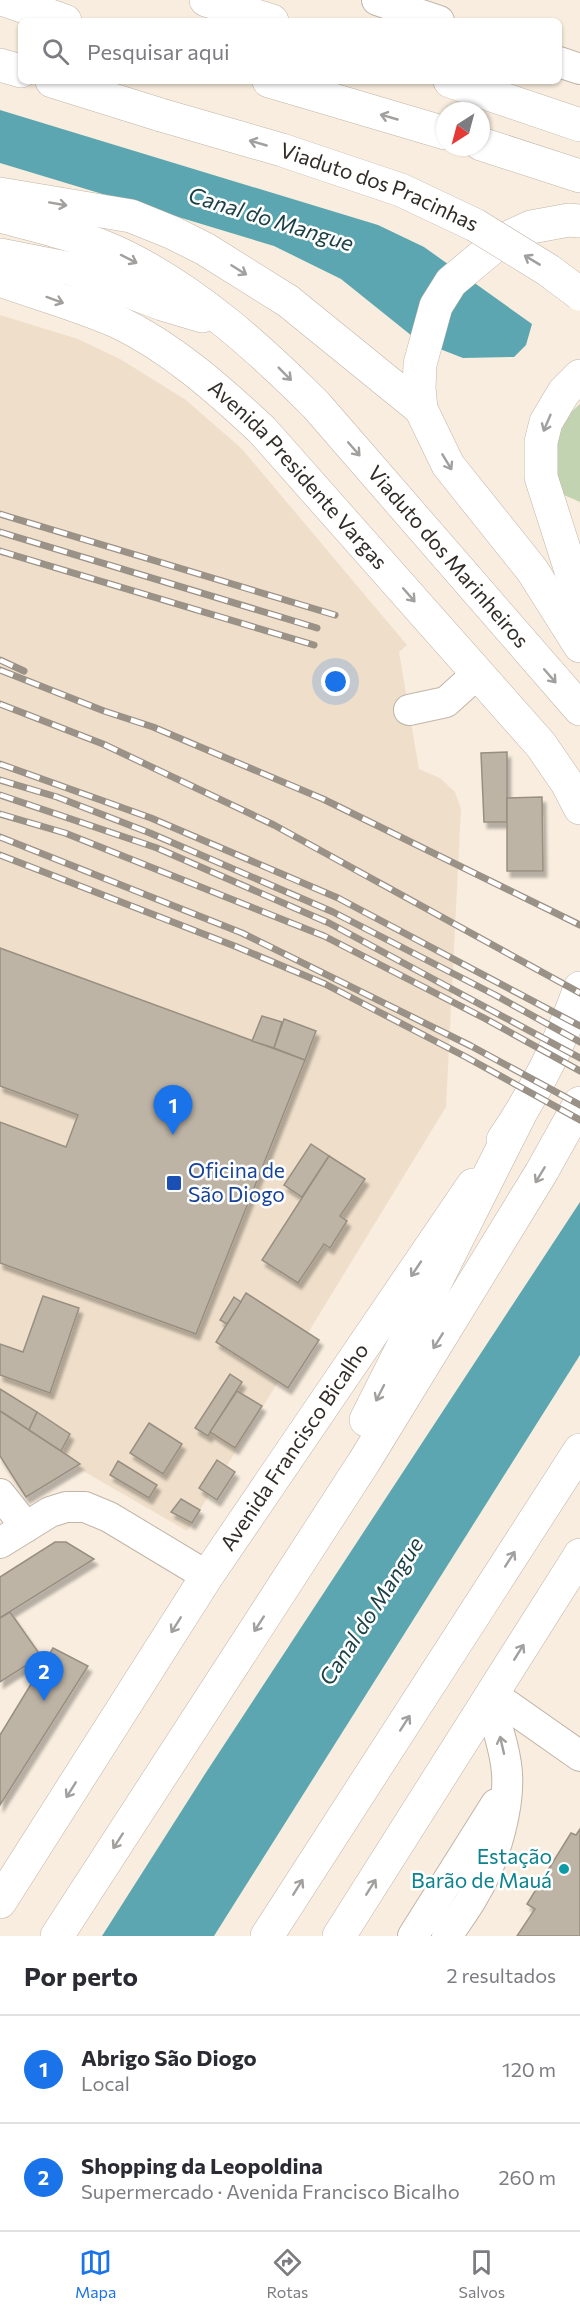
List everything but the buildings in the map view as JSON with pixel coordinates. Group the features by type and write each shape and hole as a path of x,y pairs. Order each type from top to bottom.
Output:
{"main road":[{"path":"5,0 56,18"},
{"path":"22,0 57,18"},
{"path":"217,3 263,18"},
{"path":"0,65 18,70"},
{"name":"Viaduto dos Pracinhas","path":"62,84 282,150 401,190 475,225 548,270 580,294"},
{"path":"279,84 436,130"},
{"path":"459,84 580,125"},
{"path":"490,147 580,177"},
{"path":"0,194 131,216 184,238 288,301 422,409"},
{"path":"0,216 75,237 124,256 166,279 229,325"},
{"path":"580,221 568,220 531,227 499,242 471,265 452,282 436,306 420,364 422,409 448,465 532,570 580,646"},
{"path":"0,255 71,269 162,304 229,325"},
{"name":"Avenida Presidente Vargas","path":"0,280 118,322 173,355 218,389 262,430 541,745 567,783 580,808"},
{"name":"Viaduto dos Marinheiros","path":"229,325 316,405 580,709"},
{"path":"580,376 564,392 546,422 541,442 541,477 580,598"},
{"name":"Avenida Francisco Bicalho","path":"0,1902 207,1576 519,1116 546,1068 580,988"},
{"path":"57,1936 364,1462 541,1173 580,1104"},
{"path":"291,1575 519,1116"},
{"path":"267,1936 580,1450"},
{"path":"339,1936 580,1555"}],"street":[{"path":"377,0 430,18"},
{"path":"562,63 580,69"},
{"path":"409,710 446,702 478,673"},
{"path":"0,1494 26,1527"},
{"path":"0,1544 50,1512 66,1507 85,1507 109,1517 207,1576"},
{"path":"491,1698 580,1756"},
{"path":"447,1936 476,1892 500,1828 507,1788 507,1766 491,1698"},
{"path":"413,1936 507,1788"}],"shaded area":[{"path":"0,315 78,339 120,359 186,400 242,449 407,645 399,652 419,769 440,778 455,792 461,809 446,1107 187,1531 0,1423"}],"green space":[{"path":"580,404 580,502 548,488 546,461 568,415"}],"water":[{"name":"Canal do Mangue","path":"0,110 378,225 424,247 532,324 526,345 514,357 463,358 417,340 341,279 274,246 0,163"},
{"name":"Canal do Mangue","path":"580,1202 580,1355 214,1936 102,1936 205,1774"}],"railway":[{"path":"0,514 335,615"},
{"path":"0,532 317,628"},
{"path":"0,551 314,645"},
{"path":"0,660 24,671"},
{"path":"0,670 104,711 153,727 323,799 580,925"},
{"path":"0,704 103,744 274,825 580,993"},
{"path":"0,764 151,818 338,898 580,1026"},
{"path":"0,780 57,797 150,833 333,912 495,995 580,1042"},
{"path":"0,795 157,848 329,923 580,1058"},
{"path":"0,814 65,833 324,936 484,1018 580,1071"},
{"path":"0,837 242,933 471,1046 580,1105"},
{"path":"0,855 237,947 325,984 466,1057 580,1120"}],"place":[{"name":"Abrigo São Diogo","path":"173,1135"},
{"name":"Oficina de São Diogo","path":"174,1183"},
{"name":"Shopping da Leopoldina","path":"44,1701"},
{"name":"Estação Barão de Mauá","path":"564,1869"}]}
